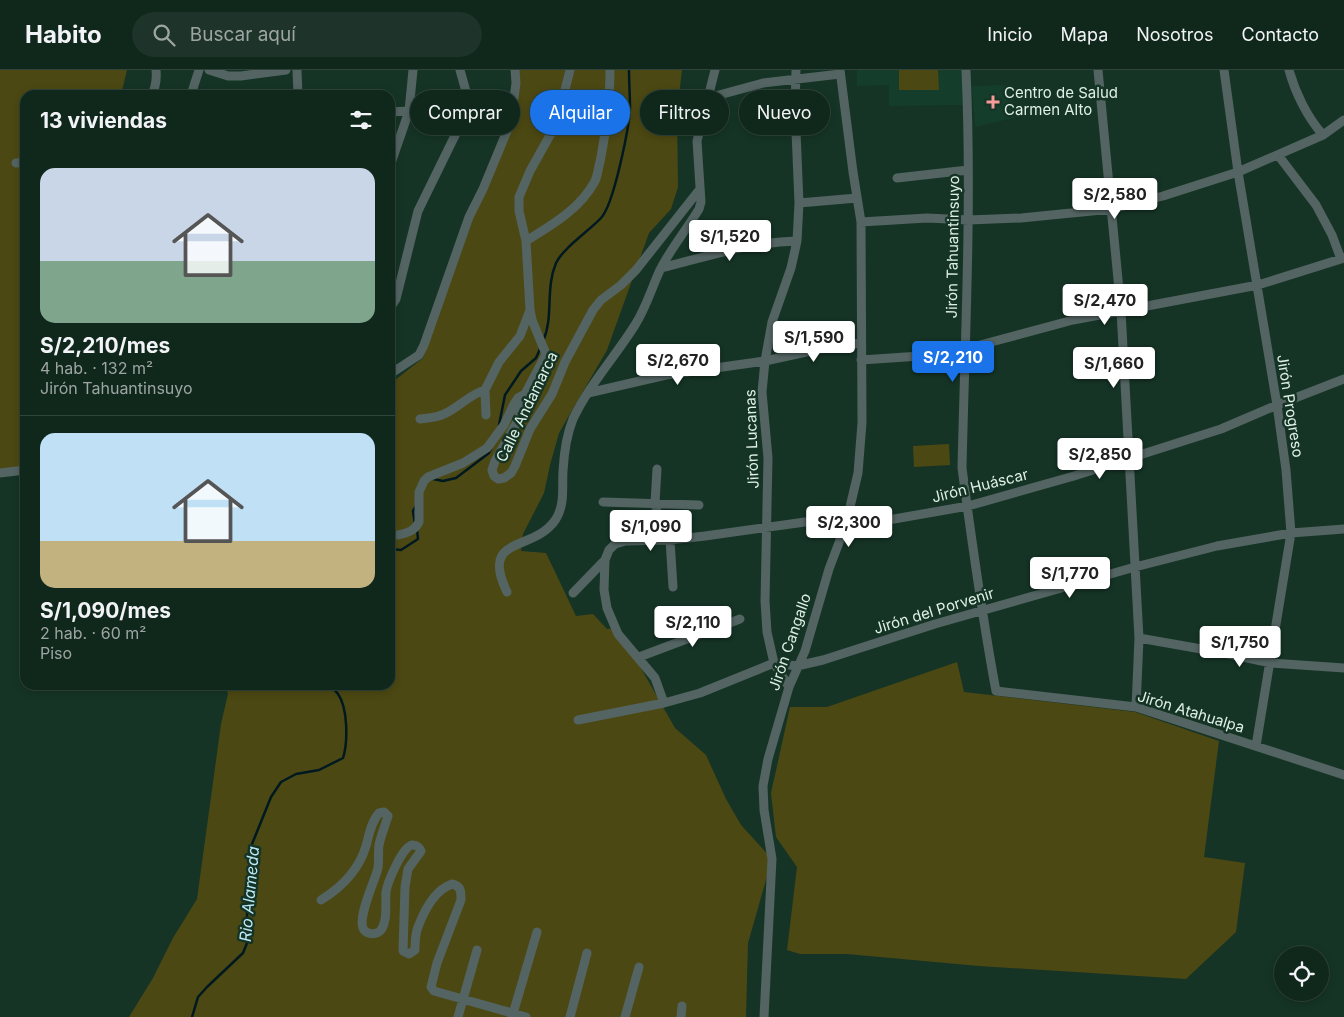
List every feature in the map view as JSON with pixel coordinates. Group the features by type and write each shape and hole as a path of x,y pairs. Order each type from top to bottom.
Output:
{"street":[{"path":"154,90 157,80 156,70"},
{"path":"193,90 199,70"},
{"path":"209,70 228,76 241,76 286,70"},
{"path":"297,70 298,90"},
{"path":"395,152 409,111 413,70"},
{"path":"460,70 466,90"},
{"path":"395,371 419,355 424,345 469,217 484,189 507,131 516,83 514,70"},
{"name":"Calle Andamarca","path":"570,70 554,128 530,171 519,197 519,211 526,241 530,310 532,320 546,354 525,394 517,422 492,470 494,476 498,479 504,478 511,473 515,466 530,430 552,394 564,362 593,310 601,300 621,285 636,270 700,189"},
{"path":"526,241 563,218 577,204 595,180 604,144 610,98 610,70"},
{"path":"710,90 715,70"},
{"name":"Jirón Tahuantinsuyo","path":"966,70 969,133 969,220 962,468 982,612 996,691"},
{"path":"1098,70 1121,311 1130,459 1139,638 1136,708"},
{"name":"Jirón Progreso","path":"1224,70 1238,172 1277,404 1286,470 1291,533 1256,746"},
{"path":"1289,70 1294,85 1316,127 1323,135"},
{"path":"729,92 796,74 840,72"},
{"name":"Jirón Cangallo","path":"764,1017 772,859 764,810 763,786 768,759 789,687 805,651 829,569 846,524 858,472 862,423 860,360 861,222 840,72"},
{"name":"Jirón Lucanas","path":"789,687 774,663 767,632 768,458 762,392 764,361 772,322 791,268 797,240 799,203 796,74"},
{"path":"395,112 409,111"},
{"path":"861,222 926,218 969,220 1021,218 1112,208 1163,196 1238,172 1323,135 1344,120"},
{"path":"395,300 418,211 455,135"},
{"path":"507,592 501,579 498,565 501,556 507,549 539,535 550,527 559,514 563,502 566,439 573,419 588,393 636,324 661,268 699,209 701,202 697,141 698,135"},
{"path":"860,360 965,353 980,345 1073,320 1258,285 1343,258 1316,205 1278,155"},
{"path":"897,178 968,170"},
{"path":"799,203 857,198"},
{"path":"661,268 749,246 797,240"},
{"path":"486,415 485,390 499,362 520,336 530,310"},
{"path":"588,393 666,375 764,361 829,347 860,343"},
{"name":"Jirón Huáscar","path":"605,560 609,550 615,544 626,541 670,540 822,521 854,526 968,506 1130,459 1221,429 1277,404 1344,379"},
{"path":"420,418 436,417 445,414 478,392 485,390"},
{"path":"398,535 410,532 419,522 419,492 424,481 428,477 463,463 486,448 504,425 518,398 525,394"},
{"path":"657,469 656,503 661,530 670,540 673,587"},
{"path":"0,473 20,471"},
{"path":"603,502 699,505"},
{"name":"Jirón del Porvenir","path":"797,666 823,660 935,624 1135,567 1217,546 1291,533 1344,529"},
{"path":"605,560 604,590 607,608 618,634 655,678 664,703"},
{"path":"573,593 605,560"},
{"path":"638,658 740,619"},
{"path":"1139,638 1271,663 1344,668"},
{"path":"578,720 664,703 700,693 774,663 797,666"},
{"name":"Jirón Atahualpa","path":"996,691 1136,708 1344,775"},
{"path":"321,900 336,891 353,872 363,856 374,818 379,813 384,812 388,816 379,846 378,868 363,913 365,931 369,934 376,934 381,930 384,920 386,890 400,855 410,845 414,844 420,848 420,854 408,869 404,887 404,950 409,954 414,950 417,928 426,909 438,892 452,884 457,885 461,891 461,900 437,963 431,987 434,991 462,1000 526,1017"},
{"path":"513,1015 537,932"},
{"path":"458,1017 477,950"},
{"path":"570,1017 587,953"},
{"path":"625,1017 639,967"},
{"path":"681,1017 682,1006"}],"shaded area":[{"path":"0,70 127,70 122,90 20,90 20,471 0,469"},
{"path":"514,70 682,70 680,90 640,90 640,135 677,135 678,187 671,209 649,233 607,350 559,433 544,493 523,534 521,551 546,553 576,616 593,614 607,629 618,628 675,728 706,755 726,799 741,825 772,859 748,943 746,1017 129,1017 197,899 227,690 395,690 395,380 423,358 467,228 503,149 505,135 520,135 520,90 511,90"},
{"path":"857,70 963,70 963,105 889,106 889,85 857,86"},
{"path":"899,70 938,70 939,90 899,90"},
{"name":"Centro de Salud Carmen Alto","path":"1008,85 1017,117 975,127 972,86"},
{"path":"949,444 950,465 914,467 913,446"},
{"path":"957,662 964,692 1135,712 1219,741 1204,857 1245,863 1236,932 1186,979 979,966 847,954 800,954 787,950 797,867 776,837 771,793 790,707 827,707"}],"waterway":[{"name":"Rio Alameda","path":"543,341 548,322 551,283 556,263 570,245 601,218 611,198 624,148 629,118 629,70"},
{"name":"Rio Alameda","path":"499,425 505,395 521,371 536,358 540,349"},
{"name":"Rio Alameda","path":"433,479 443,481 456,478 489,453 491,449"},
{"name":"Rio Alameda","path":"415,524 413,511 416,506"},
{"name":"Rio Alameda","path":"395,549 401,550 418,539 417,530"},
{"name":"Rio Alameda","path":"192,1017 198,997 243,953 247,943 247,902 252,844 271,797 281,782 296,774 319,770 343,758 346,734 344,708 334,690"}],"place":[{"name":"Centro de Salud Carmen Alto","path":"993,102"}]}
